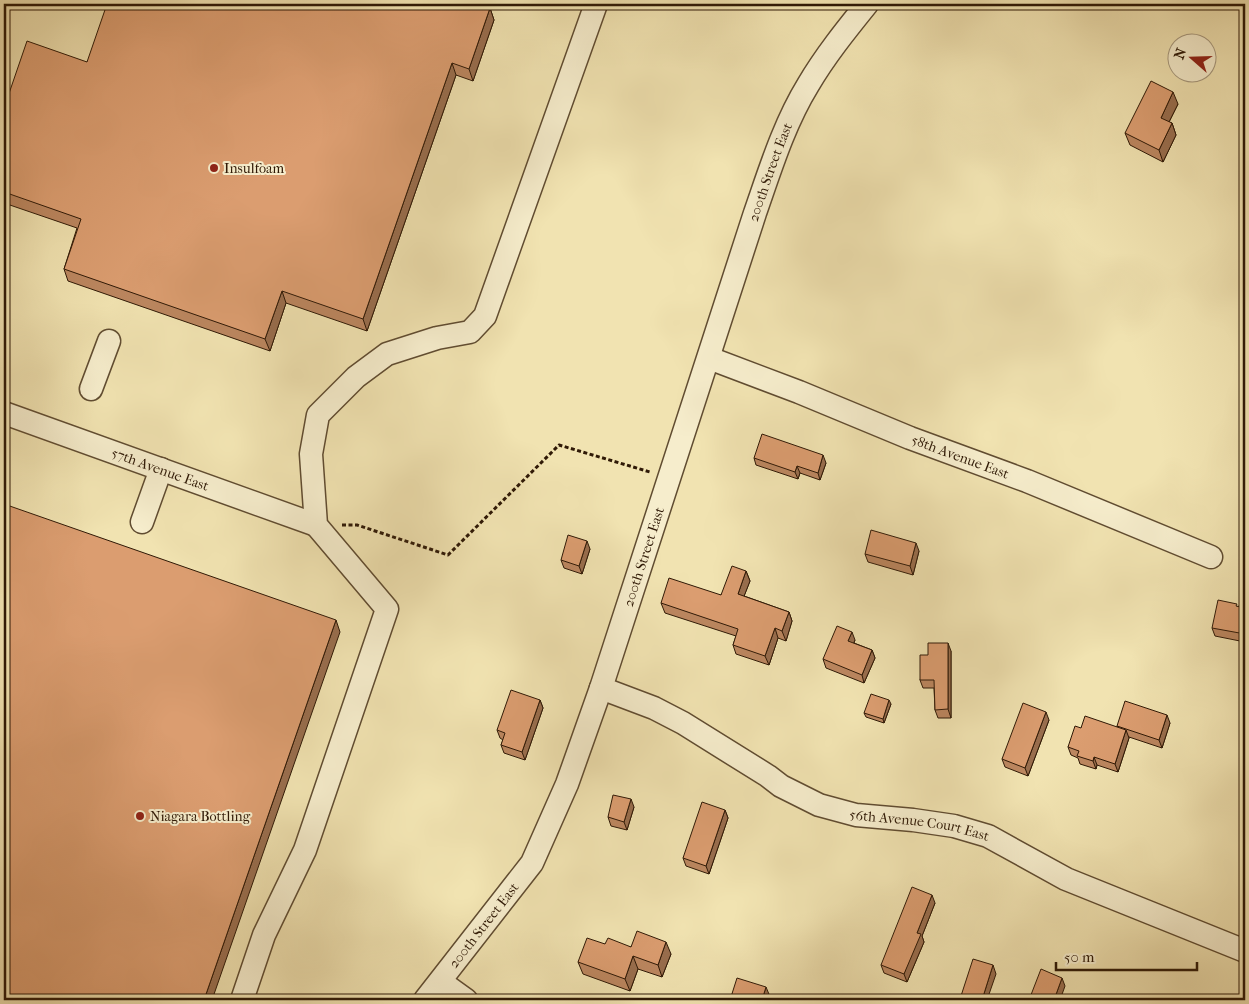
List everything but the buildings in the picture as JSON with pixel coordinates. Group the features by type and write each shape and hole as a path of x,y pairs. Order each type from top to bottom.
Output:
{"street":[{"path":"242,1000 264,935 305,850 387,609 316,524 311,454 318,415 356,377 387,354 437,338 470,332 485,316 596,4"},
{"name":"200th Street East","path":"425,1000 441,982 532,863 567,784 601,688 770,170 808,85 867,4"},
{"path":"91,388 109,341"},
{"name":"58th Avenue East","path":"709,358 799,392 910,438 1027,482 1211,557"},
{"name":"57th Avenue East","path":"4,414 316,524"},
{"path":"142,522 161,469"},
{"name":"56th Avenue Court East","path":"601,688 654,708 683,723 781,786 819,805 856,815 954,826 988,836 1066,879 1245,951"},
{"path":"441,982 466,1000"}],"path":[{"path":"316,524 357,525 448,555 559,445 670,478"}],"place":[{"name":"Insulfoam","path":"214,168"},
{"name":"Niagara Bottling","path":"140,816"}]}
